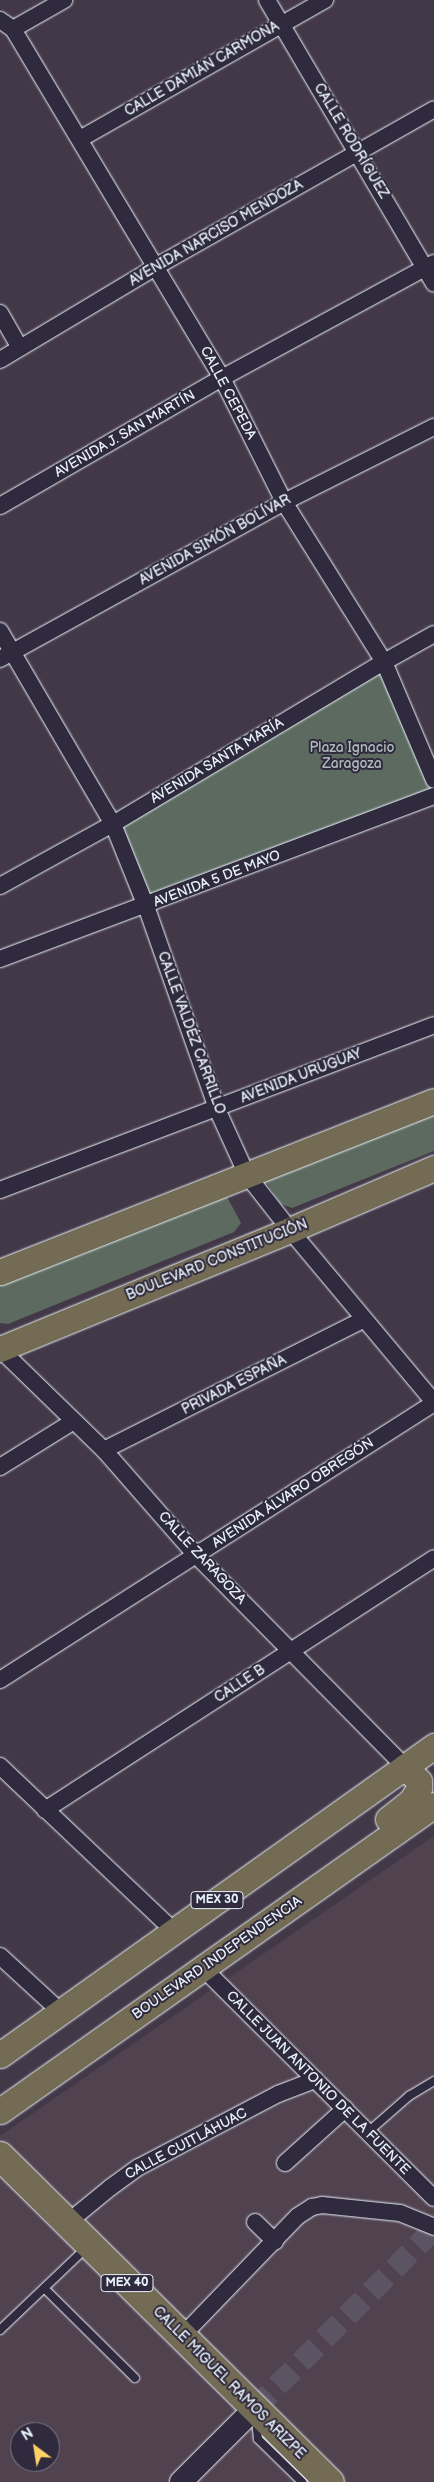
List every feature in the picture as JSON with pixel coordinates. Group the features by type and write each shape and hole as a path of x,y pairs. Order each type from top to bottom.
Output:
{"highway":[{"name":"CALLE MIGUEL RAMOS ARIZPE","path":"0,2156 181,2337 330,2482"}],"main road":[{"path":"0,1272 434,1101"},
{"name":"BOULEVARD CONSTITUCIÓN","path":"0,1349 290,1230 434,1168"},
{"name":"MEX 30","path":"0,2055 434,1746"},
{"path":"341,1871 351,1847 405,1807 416,1796 420,1788 419,1781 405,1766"},
{"name":"BOULEVARD INDEPENDENCIA","path":"0,2111 434,1805"}],"street":[{"path":"6,25 64,0"},
{"name":"CALLE RODRÍGUEZ","path":"267,0 358,152 430,266 434,283"},
{"name":"CALLE DAMIÁN CARMONA","path":"80,139 325,0"},
{"name":"CALLE CEPEDA","path":"6,25 80,139 157,266 222,378 284,502 384,662 434,780"},
{"name":"AVENIDA NARCISO MENDOZA","path":"0,360 157,266 434,109"},
{"name":"AVENIDA J. SAN MARTÍN","path":"0,506 222,378 430,266"},
{"path":"0,313 20,348"},
{"name":"AVENIDA SIMÓN BOLÍVAR","path":"6,656 284,502 434,427"},
{"name":"CALLE VALDÉZ CARRILLO","path":"0,631 6,656 113,824 146,906 217,1109 247,1175 364,1320 434,1402"},
{"name":"AVENIDA SANTA MARÍA","path":"0,886 113,824 434,634"},
{"name":"AVENIDA 5 DE MAYO","path":"0,959 146,906 434,796"},
{"name":"AVENIDA URUGUAY","path":"0,1190 434,1025"},
{"name":"PRIVADA ESPAÑA","path":"104,1450 364,1320"},
{"name":"CALLE ZARAGOZA","path":"0,1349 104,1450 196,1556 292,1650 405,1766"},
{"name":"AVENIDA ÁLVARO OBREGÓN","path":"0,1680 434,1402"},
{"path":"0,1467 74,1422"},
{"name":"CALLE B","path":"45,1810 434,1558"},
{"path":"0,1766 174,1931"},
{"path":"0,1956 60,2012"},
{"name":"CALLE JUAN ANTONIO DE LA FUENTE","path":"202,1967 434,2198"},
{"name":"CALLE CUITLÁHUAC","path":"67,2223 139,2167 278,2094 315,2080"},
{"path":"285,2163 345,2109"},
{"path":"181,2337 298,2216 312,2207 322,2205 346,2206 400,2213 434,2227"},
{"path":"255,2222 274,2241"},
{"path":"183,2481 254,2409"}],"lane":[{"path":"368,2132 409,2096 434,2081"},
{"path":"0,2330 89,2245"},
{"path":"44,2288 135,2378"},
{"path":"254,2409 258,2439 302,2482"}],"shaded area":[{"path":"434,1836 434,2482 0,2482 0,2136"}],"green space":[{"name":"Plaza Ignacio Zaragoza","path":"384,662 434,782 434,794 146,904 114,824"},
{"path":"434,1109 434,1151 292,1208 281,1204 264,1179"},
{"path":"226,1195 241,1223 234,1232 8,1324 0,1323 0,1279"}],"tunnel":[{"path":"254,2409 434,2229"}]}
